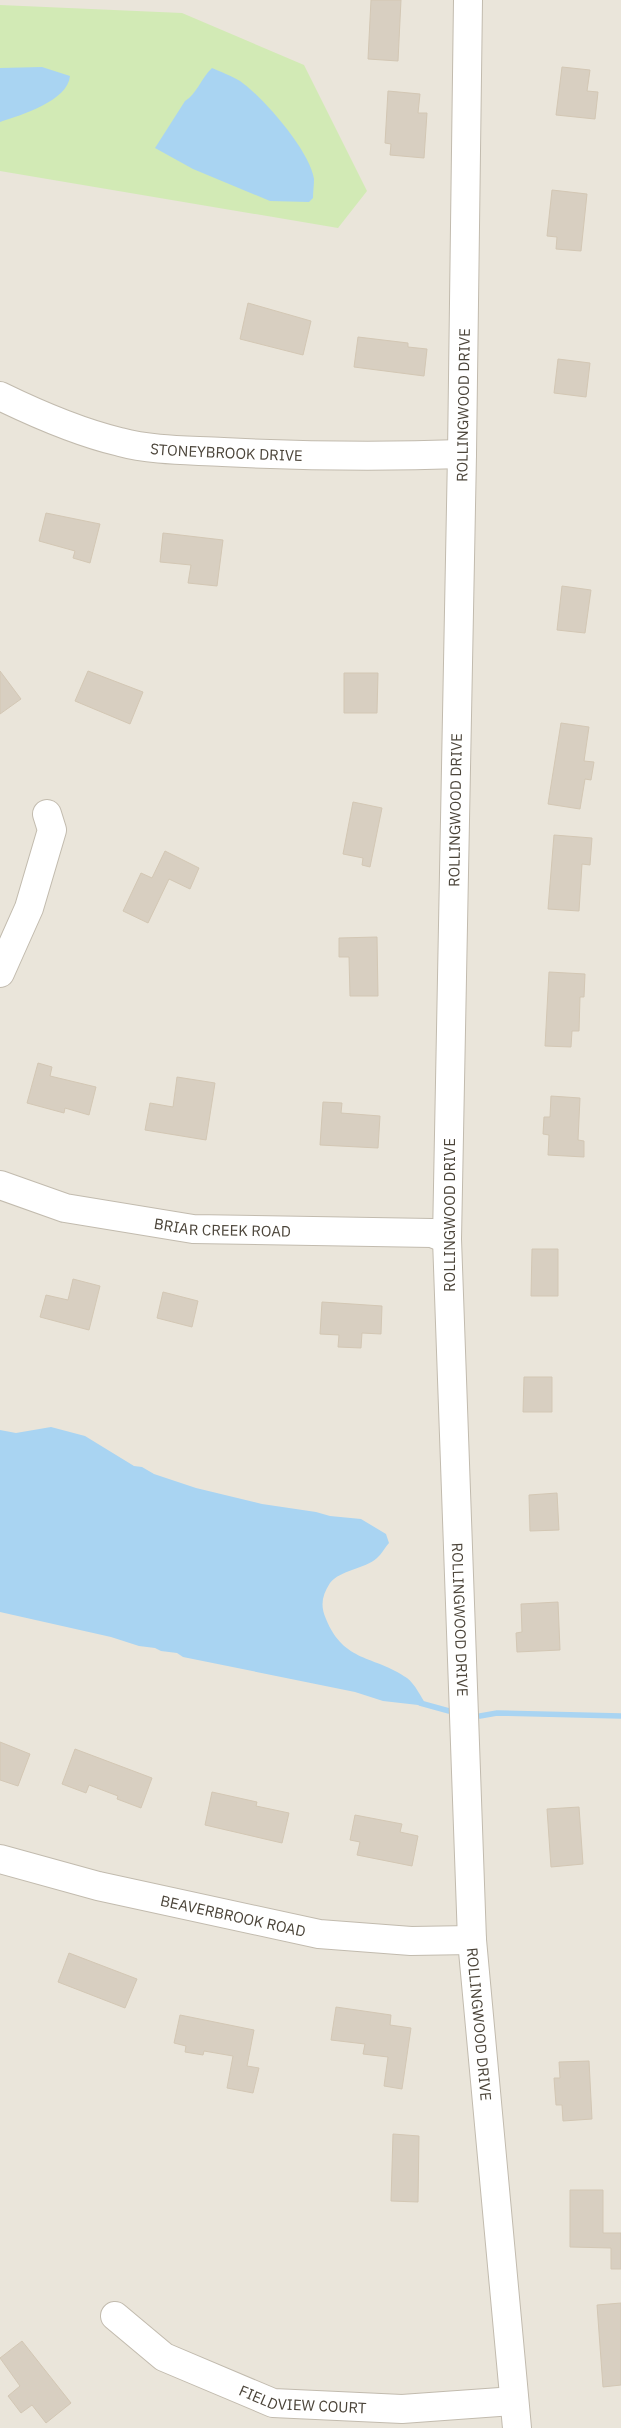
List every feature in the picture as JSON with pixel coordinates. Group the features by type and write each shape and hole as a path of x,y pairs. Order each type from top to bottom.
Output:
{"street":[{"name":"ROLLINGWOOD DRIVE","path":"468,0 462,454 447,1239 472,1940 517,2428"},
{"name":"STONEYBROOK DRIVE","path":"0,396 88,434 123,443 167,449 266,454 418,456 462,454"},
{"path":"0,973 31,900 52,830 47,814"},
{"name":"BRIAR CREEK ROAD","path":"0,1185 65,1208 193,1229 432,1233 447,1239"},
{"name":"BEAVERBROOK ROAD","path":"0,1859 98,1886 319,1934 411,1942 472,1940"},
{"name":"FIELDVIEW COURT","path":"115,2316 164,2357 273,2403 402,2409 514,2401"}],"shaded area":[{"path":"0,0 621,0 621,2428 0,2428"}],"green space":[{"path":"0,5 182,13 304,65 367,191 338,228 0,171"}],"water":[{"path":"42,67 70,76 67,85 61,93 42,106 0,122 0,68"},
{"path":"212,68 237,79 250,89 261,99 295,140 311,167 314,179 313,198 309,202 270,201 193,169 155,148 185,101 193,94"},
{"path":"51,1427 85,1436 134,1466 142,1467 154,1474 196,1488 262,1504 316,1512 330,1516 361,1519 386,1534 389,1543 377,1558 366,1565 340,1575 330,1583 325,1592 323,1610 333,1633 342,1644 351,1651 407,1678 427,1706 383,1701 355,1692 183,1657 177,1653 139,1646 111,1637 0,1612 0,1430 16,1433"}],"building":[{"path":"371,0 401,0 398,61 368,59"},
{"path":"562,67 590,70 587,91 598,92 595,119 556,115"},
{"path":"388,91 420,94 418,113 427,113 424,158 390,155 391,144 385,143"},
{"path":"552,190 587,194 581,251 556,249 557,237 547,236"},
{"path":"248,303 311,321 303,355 240,339"},
{"path":"358,337 408,343 408,347 427,349 424,376 354,367"},
{"path":"558,359 590,363 586,397 554,393"},
{"path":"46,513 100,524 90,563 73,558 75,551 39,541"},
{"path":"163,533 223,540 217,586 188,583 191,565 160,562"},
{"path":"562,586 591,590 585,633 557,630"},
{"path":"0,671 21,699 0,714"},
{"path":"88,671 143,692 130,724 75,701"},
{"path":"344,673 378,673 377,713 344,713"},
{"path":"561,723 589,727 584,761 594,762 591,780 585,779 580,809 548,804"},
{"path":"353,802 382,808 370,867 362,865 363,858 343,854"},
{"path":"554,835 592,838 590,865 582,864 579,911 548,909"},
{"path":"165,851 199,868 190,889 169,879 148,923 123,911 141,873 152,878"},
{"path":"377,937 378,996 350,996 349,957 339,957 339,938"},
{"path":"549,972 585,974 584,997 580,997 579,1031 572,1031 571,1047 545,1046"},
{"path":"38,1063 52,1067 50,1076 96,1087 89,1115 65,1108 64,1113 27,1103"},
{"path":"177,1077 215,1083 206,1140 145,1130 150,1103 173,1107"},
{"path":"551,1096 580,1098 578,1140 584,1141 584,1157 548,1155 549,1135 543,1134 544,1117 550,1117"},
{"path":"323,1102 342,1103 341,1113 380,1116 378,1148 320,1145"},
{"path":"532,1249 558,1249 558,1296 531,1296"},
{"path":"73,1279 100,1286 89,1330 40,1317 46,1295 68,1300"},
{"path":"163,1292 198,1301 192,1327 157,1318"},
{"path":"322,1302 382,1306 381,1334 362,1333 361,1348 338,1347 339,1335 320,1334"},
{"path":"524,1377 552,1377 552,1412 523,1412"},
{"path":"557,1493 559,1530 530,1531 529,1495"},
{"path":"558,1602 560,1650 517,1652 516,1633 522,1632 521,1604"},
{"path":"0,1742 30,1754 18,1786 0,1780"},
{"path":"75,1749 152,1778 141,1808 117,1799 118,1796 89,1785 86,1793 62,1784"},
{"path":"212,1792 257,1802 256,1806 289,1813 282,1843 205,1825"},
{"path":"579,1807 583,1864 551,1867 547,1809"},
{"path":"355,1815 402,1824 400,1832 418,1836 412,1866 357,1855 360,1842 350,1840"},
{"path":"69,1953 137,1979 125,2008 58,1982"},
{"path":"336,2007 391,2015 390,2025 411,2028 402,2089 384,2086 388,2057 363,2054 365,2044 331,2040"},
{"path":"180,2015 254,2030 247,2066 259,2068 253,2093 227,2088 233,2056 204,2051 203,2055 185,2052 186,2046 174,2043"},
{"path":"589,2061 592,2119 563,2121 562,2105 556,2105 554,2078 560,2078 559,2062"},
{"path":"393,2134 419,2136 418,2202 391,2201"},
{"path":"570,2190 603,2190 603,2233 621,2233 621,2269 611,2269 611,2248 570,2247"},
{"path":"621,2303 621,2385 603,2387 597,2305"},
{"path":"22,2341 71,2403 46,2423 32,2405 21,2413 8,2396 20,2386 0,2358"}],"waterway":[{"path":"420,1703 449,1711"},
{"path":"480,1716 497,1713 621,1716"}]}
